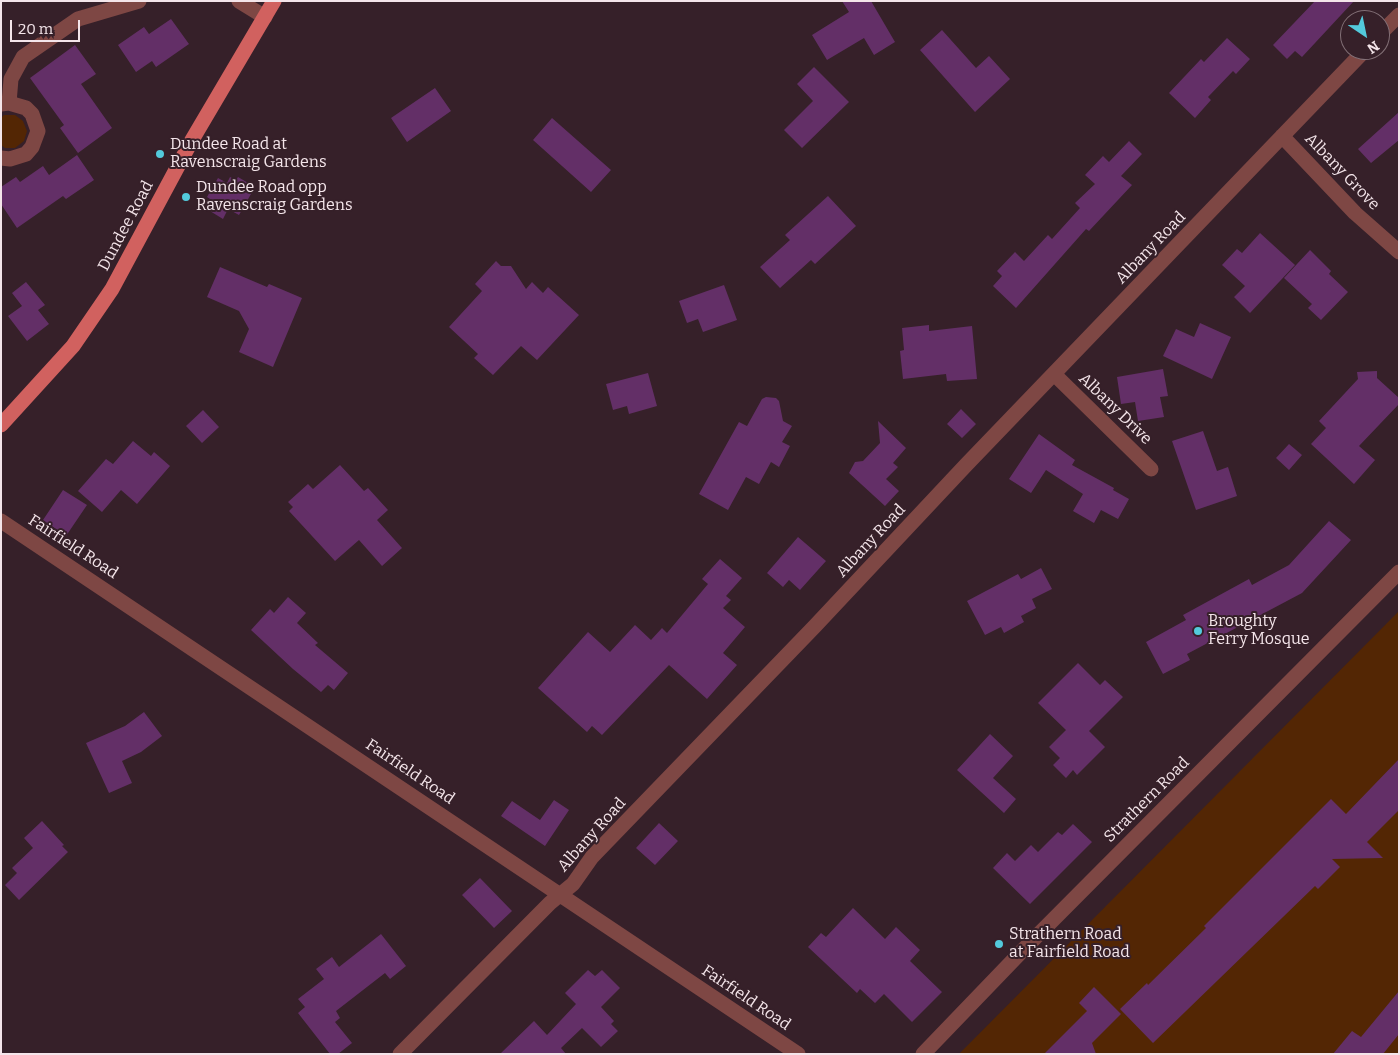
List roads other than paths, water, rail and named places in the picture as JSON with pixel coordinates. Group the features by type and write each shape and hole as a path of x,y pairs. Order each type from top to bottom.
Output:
{"main road":[{"name":"Dundee Road","path":"1,425 73,346 112,289 192,140 274,1"}],"street":[{"path":"1,158 10,159 26,154 32,147 38,131 36,122 26,108 5,103 12,79 22,57 78,19 139,1"},
{"path":"239,1 265,17"},
{"path":"1390,23 1399,14"},
{"name":"Albany Road","path":"400,1054 573,884 592,857 1355,60"},
{"name":"Albany Grove","path":"1282,136 1355,213 1399,252"},
{"name":"Albany Drive","path":"1055,375 1151,469"},
{"name":"Fairfield Road","path":"1,521 798,1054"},
{"name":"Strathern Road","path":"923,1054 1023,950 1399,572"}],"place":[{"name":"Dundee Road at Ravenscraig Gardens","path":"160,154"},
{"name":"Dundee Road opp Ravenscraig Gardens","path":"186,197"},
{"name":"Broughty Ferry Mosque","path":"1198,631"},
{"name":"Strathern Road at Fairfield Road","path":"999,944"}]}
